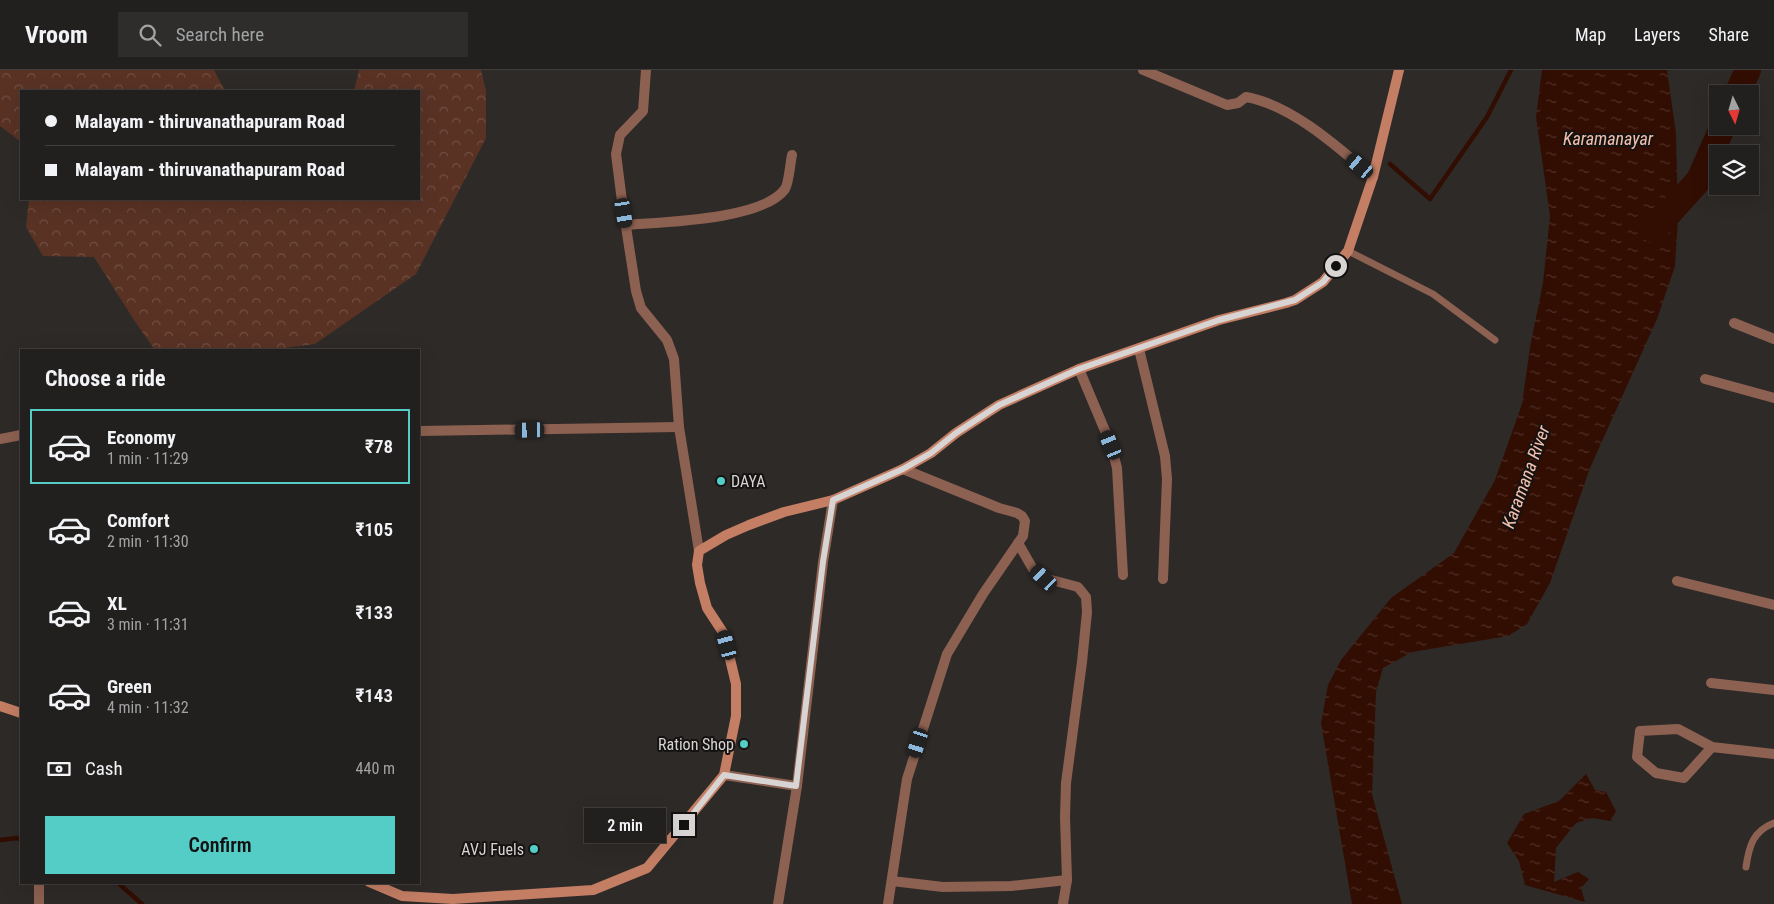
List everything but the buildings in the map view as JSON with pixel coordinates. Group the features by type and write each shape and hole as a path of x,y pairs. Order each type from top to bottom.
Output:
{"main road":[{"path":"374,884 402,896 453,899 593,890 646,868 724,775 736,716 736,684 724,634 707,608 697,565 698,551 726,535 749,525 784,512 833,500 903,469 931,453 956,433 999,405 1079,369 1219,320 1295,300 1323,282 1348,251 1373,178 1399,70"},
{"path":"0,706 20,713"}],"street":[{"path":"646,70 643,111 620,135 616,154 636,292 641,308 667,340 674,359 679,427 698,551"},
{"path":"1143,70 1227,105 1238,103 1246,97 1259,99 1322,134 1373,178"},
{"path":"626,226 688,220 745,211 774,200 786,188 792,155"},
{"path":"1734,323 1774,339"},
{"path":"1139,348 1165,456 1167,479 1163,579"},
{"path":"1079,369 1111,445 1117,468 1123,575"},
{"path":"1706,379 1774,398"},
{"path":"420,431 679,427"},
{"path":"0,439 20,435"},
{"path":"888,904 907,779 947,654 983,594 1018,543 1022,536 1025,521 1022,516 903,469"},
{"path":"778,904 796,786 823,562 833,500"},
{"path":"1018,543 1034,568 1044,578 1078,587 1086,597 1087,612 1082,662 1066,783 1067,880 1062,904"},
{"path":"1677,581 1774,605"},
{"path":"1711,683 1774,690"},
{"path":"1712,747 1684,778 1656,773 1637,757 1640,732 1678,729 1712,747 1774,754"},
{"path":"724,775 796,786"},
{"path":"892,881 943,887 972,887 1067,880"},
{"path":"39,884 39,904"}],"lane":[{"path":"1348,251 1433,294 1495,340"},
{"path":"1746,867 1749,848 1755,835 1774,822"}],"green space":[{"path":"0,70 214,70 224,90 20,90 20,141 0,126"},
{"path":"359,70 481,70 486,91 486,138 416,274 315,344 277,349 154,349 94,257 43,256 26,227 29,200 420,200 420,90 354,90"}],"water":[{"name":"Karamanayar","path":"1542,70 1667,70 1676,133 1678,219 1675,266 1657,319 1590,468 1550,583 1527,624 1508,636 1412,652 1383,668 1376,692 1372,794 1402,904 1352,904 1321,723 1328,685 1341,660 1391,598 1454,553 1495,480 1522,404 1530,347 1543,283 1550,216 1536,117"},
{"path":"1586,774 1595,790 1606,792 1616,811 1611,821 1592,818 1576,823 1556,848 1554,882 1578,872 1589,879 1581,888 1585,902 1525,885 1519,861 1507,843 1524,814 1559,801"}],"waterway":[{"path":"1390,164 1430,199 1487,117 1511,70"},
{"path":"1741,85 1748,70"},
{"path":"1654,230 1699,180 1719,135"},
{"path":"0,840 17,838 20,840"},
{"path":"119,884 142,904"}],"place":[{"name":"DAYA","path":"721,481"},
{"name":"Ration Shop","path":"744,744"},
{"name":"AVJ Fuels","path":"534,849"}],"route":[{"path":"684,825 724,775 796,786 823,562 833,500 903,469 931,453 956,433 999,405 1079,369 1110,360 1219,320 1295,300 1323,282 1336,266"}],"water label":[{"name":"Karamana River","path":"1526,477"}]}
